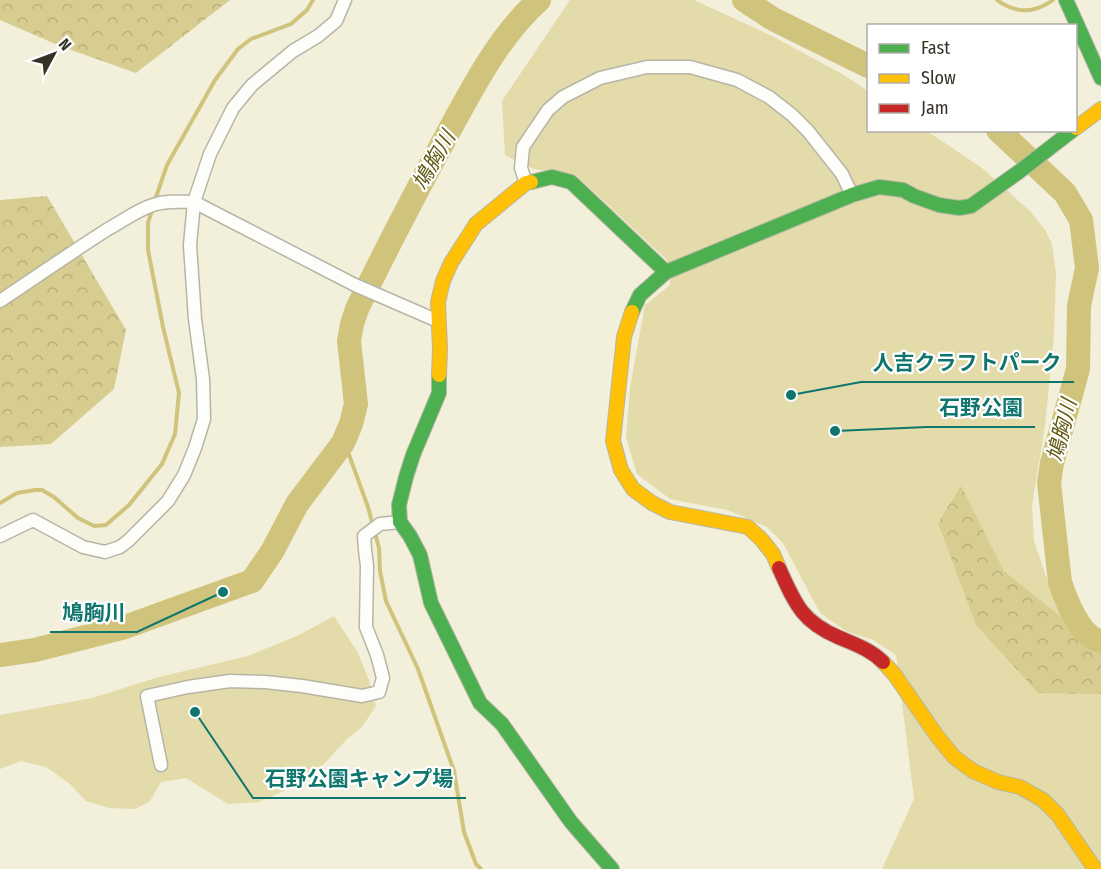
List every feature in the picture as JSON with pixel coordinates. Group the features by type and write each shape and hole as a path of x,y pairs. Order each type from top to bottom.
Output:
{"main road":[{"path":"1066,0 1077,24"},
{"path":"1077,25 1101,78"},
{"path":"1077,127 1101,109"},
{"path":"1071,132 971,206 959,208 939,205 903,190 879,187 852,195 666,272 640,295 624,337 612,441 621,470 633,489 652,502 670,512 748,527 773,554 791,594 803,614 815,626 876,655 894,674 954,757 973,771 998,782 1020,787 1043,800 1058,815 1095,869"},
{"path":"612,869 572,822 501,724 480,703 431,603 420,555 400,522 399,505 421,435 439,393 438,302 443,281 451,262 476,224 496,206 526,183 552,177 571,182 666,272"}],"street":[{"path":"0,536 33,520 83,547 105,552 128,542 168,501 192,457 204,419 203,379 195,319 190,245 194,202 210,154 233,108 252,85 293,51 318,36 336,21 345,0"},
{"path":"526,183 520,168 523,147 548,110 563,97 600,78 647,67 690,67 737,80 769,97 792,115 808,131 842,174 852,195"},
{"path":"0,301 71,252 138,211 169,201 194,202 355,285 438,321"},
{"path":"161,765 147,696 230,681 302,686 362,696 379,692 382,678 377,655 366,627 367,566 364,536 380,524 400,522"}],"shaded area":[{"path":"570,0 694,0 772,36 867,90 867,132 928,132 982,168 1030,211 1045,230 1052,244 1056,273 1054,336 1045,425 1032,506 1034,541 1049,585 1094,640 1101,675 1101,869 882,869 914,799 896,655 873,640 846,631 820,613 783,543 767,527 727,510 670,499 637,474 626,437 630,388 645,305 670,285 667,260 576,175 534,169 505,155 502,101"},
{"path":"334,616 358,653 376,706 362,727 347,739 323,765 291,788 258,802 228,804 186,778 161,782 150,801 135,809 109,808 86,801 70,784 46,767 21,761 0,769 0,715 92,698 159,677 248,656 299,635"}],"green space":[{"path":"0,0 230,0 136,73 60,46 0,20"},
{"path":"47,196 126,330 114,389 51,444 0,447 0,200"},
{"path":"961,486 1004,571 1101,649 1101,694 1038,693 976,625 938,523"}],"waterway":[{"path":"155,200 167,165 215,80 238,49 251,39 291,24 307,10 313,0"},
{"name":"鳩胸川","path":"0,655 35,650 125,627 252,581 273,550 297,504 343,443 351,424 356,404 349,341 352,324 390,242 478,79 512,29 539,0"},
{"name":"鳩胸川","path":"744,0 773,19 867,66"},
{"path":"997,0 1018,10 1032,10 1053,0"},
{"name":"鳩胸川","path":"1000,132 1065,193 1081,220 1087,268 1079,306 1078,369 1052,463 1049,483 1060,582 1080,626 1093,638 1101,641"},
{"path":"0,503 17,493 42,490 54,497 78,518 94,526 106,525 129,505 162,464 175,434 179,393 148,250 148,223 153,207"},
{"path":"346,437 348,452 368,507 379,548 380,571 386,601 418,669 454,771 464,832 476,864 481,869"}],"traffic: fast":[{"path":"1066,0 1077,24"},
{"path":"1077,25 1101,78"},
{"path":"632,312 640,295 666,272 852,195 879,187 903,190 939,205 959,208 971,206 1070,132"},
{"path":"531,182 552,177 571,182 666,272"},
{"path":"439,375 439,393 406,477 399,505 400,522 420,555 431,603 480,703 502,724 571,822 612,869"}],"traffic: slow":[{"path":"1077,127 1101,109"},
{"path":"439,375 438,302 443,281 451,263 476,224 526,183 531,182"},
{"path":"632,312 624,337 613,441 621,470 633,489 652,503 670,512 748,527 773,554 779,568"},
{"path":"883,662 954,757 973,771 998,782 1020,787 1043,800 1058,815 1095,869"}],"traffic: jam":[{"path":"779,568 795,601 807,617 825,631 867,650 883,662"}],"place":[{"name":"人吉クラフトパーク","path":"791,395"},
{"name":"石野公園","path":"835,431"},
{"name":"鳩胸川","path":"223,592"},
{"name":"石野公園キャンプ場","path":"195,712"}]}
